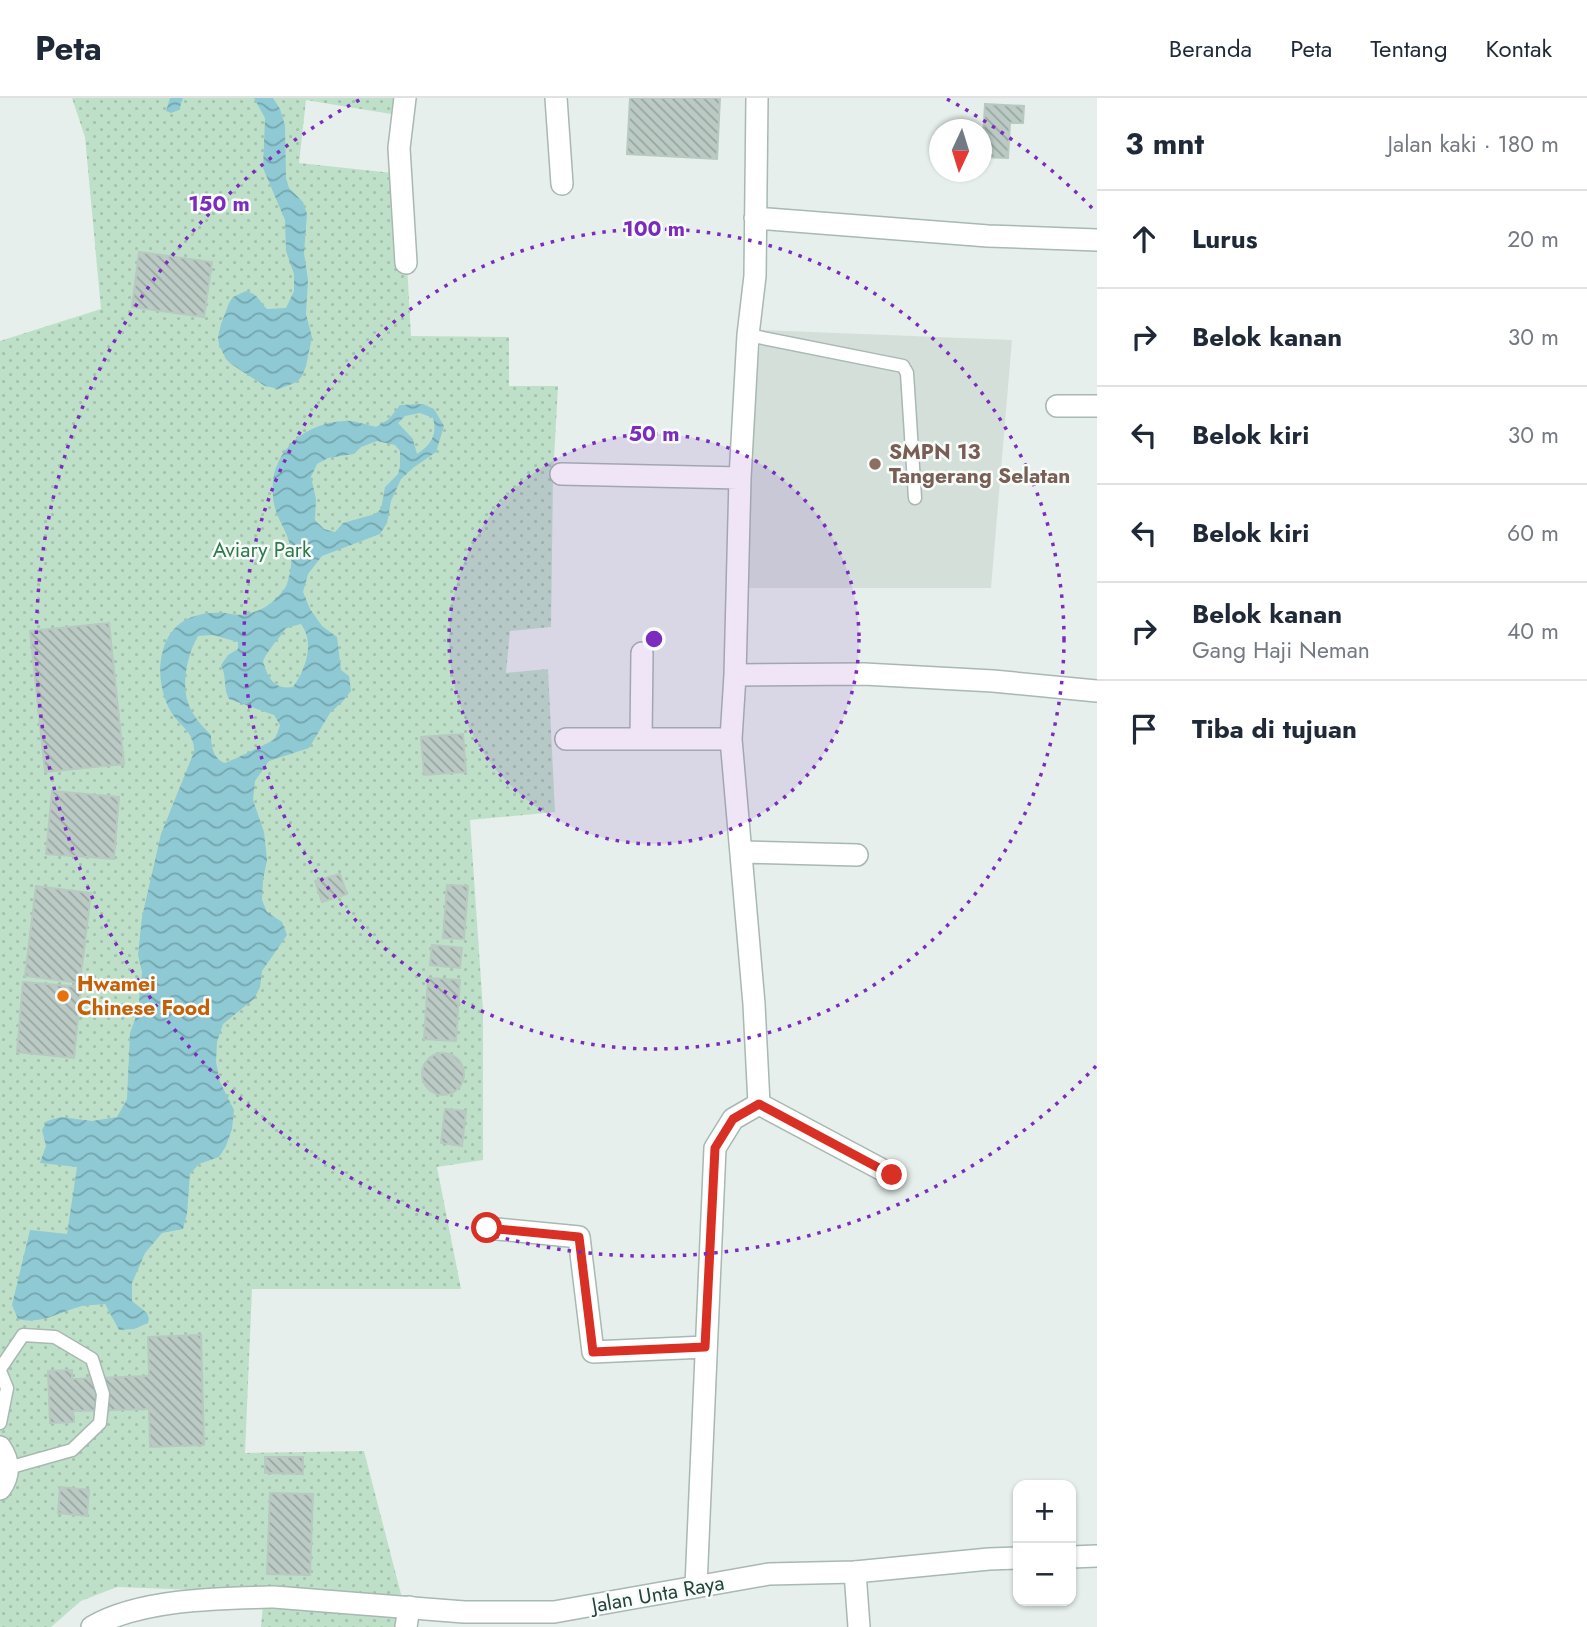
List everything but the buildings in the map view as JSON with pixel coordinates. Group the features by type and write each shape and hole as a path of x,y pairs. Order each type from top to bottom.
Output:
{"street":[{"path":"405,98 399,148 405,263"},
{"path":"556,98 562,184"},
{"path":"757,98 755,276 748,335 740,478 736,676 731,739 754,1004 759,1104"},
{"path":"755,218 1001,237 1097,240"},
{"path":"1057,406 1097,406"},
{"path":"561,474 740,478"},
{"path":"641,739 642,653"},
{"path":"736,676 864,674 993,681 1097,691"},
{"path":"566,739 731,739"},
{"path":"741,852 857,855"},
{"path":"759,1104 892,1175"},
{"path":"696,1586 715,1148 733,1119 759,1104"},
{"path":"487,1228 579,1237 593,1352 705,1347"},
{"path":"0,1447 8,1468 7,1478 0,1489"},
{"path":"1076,1557 1097,1556"},
{"name":"Jalan Unta Raya","path":"92,1627 125,1614 170,1603 274,1597 407,1617 464,1612 554,1612 769,1574 855,1572 1013,1558"},
{"path":"855,1572 859,1627"}],"lane":[{"path":"748,335 904,366 907,373 915,498"},
{"path":"0,1423 7,1388 0,1370 23,1335 55,1337 92,1359 103,1394 100,1423 72,1450 8,1468"}],"shaded area":[{"name":"SMPN 13 Tangerang Selatan","path":"761,330 1012,340 991,588 739,588"}],"green space":[{"name":"Aviary Park","path":"72,98 405,98 403,116 306,100 299,163 402,174 411,336 509,337 509,386 558,386 553,477 551,627 510,631 506,673 548,669 555,812 470,820 483,1010 483,1160 437,1167 461,1289 252,1289 245,1453 364,1451 402,1598 117,1587 81,1601 51,1627 0,1627 0,341 101,309 85,137"},
{"path":"404,1601 401,1627 261,1627 263,1604"}],"water":[{"path":"170,98 183,98 179,110 171,113 166,111"},
{"path":"254,98 273,98 280,109 285,125 286,178 289,188 303,202 307,214 304,253 308,280 306,314 312,337 302,376 297,382 279,389 265,386 231,364 219,345 218,337 233,297 246,291 256,296 267,309 286,308 294,291 294,274 286,251 285,220 263,168 265,118"},
{"path":"423,404 434,409 444,426 436,452 401,479 391,501 387,523 380,534 322,556 308,574 303,592 310,609 322,626 337,637 341,670 349,676 351,691 330,713 309,748 269,761 255,781 253,800 264,832 267,860 262,900 267,912 282,922 287,935 262,971 260,987 254,999 223,1024 217,1042 216,1062 220,1082 234,1110 232,1129 226,1146 219,1157 199,1164 190,1174 183,1229 162,1233 145,1253 132,1283 132,1301 147,1313 148,1323 134,1329 119,1330 105,1304 82,1306 43,1319 18,1319 12,1305 30,1230 67,1234 77,1167 40,1163 46,1146 42,1130 47,1121 61,1117 92,1121 117,1117 127,1099 130,1033 138,1011 142,972 138,955 142,917 161,834 194,752 192,739 171,712 162,690 160,666 167,640 179,625 195,616 215,613 241,615 258,611 277,598 287,585 291,549 275,507 273,481 276,467 291,444 302,435 329,423 348,421 376,427 389,419 400,405","holes":["420,413 433,418 432,439 417,454 413,439 398,423 405,416","377,441 395,445 400,451 398,474 385,487 381,509 375,514 343,523 335,532 324,529 315,520 316,499 311,477 317,464 328,458 354,454 361,447","301,624 307,639 305,664 293,687 276,685 267,673 263,661 286,628","213,635 238,642 238,649 228,655 221,665 229,699 274,715 280,725 273,740 225,763 215,755 211,735 194,715 186,694 187,668 198,636"]}],"place":[{"name":"SMPN 13 Tangerang Selatan","path":"875,464"},
{"name":"Hwamei Chinese Food","path":"63,996"}],"route":[{"path":"487,1228 579,1237 593,1352 705,1347 715,1148 733,1119 759,1104 892,1175"}]}
